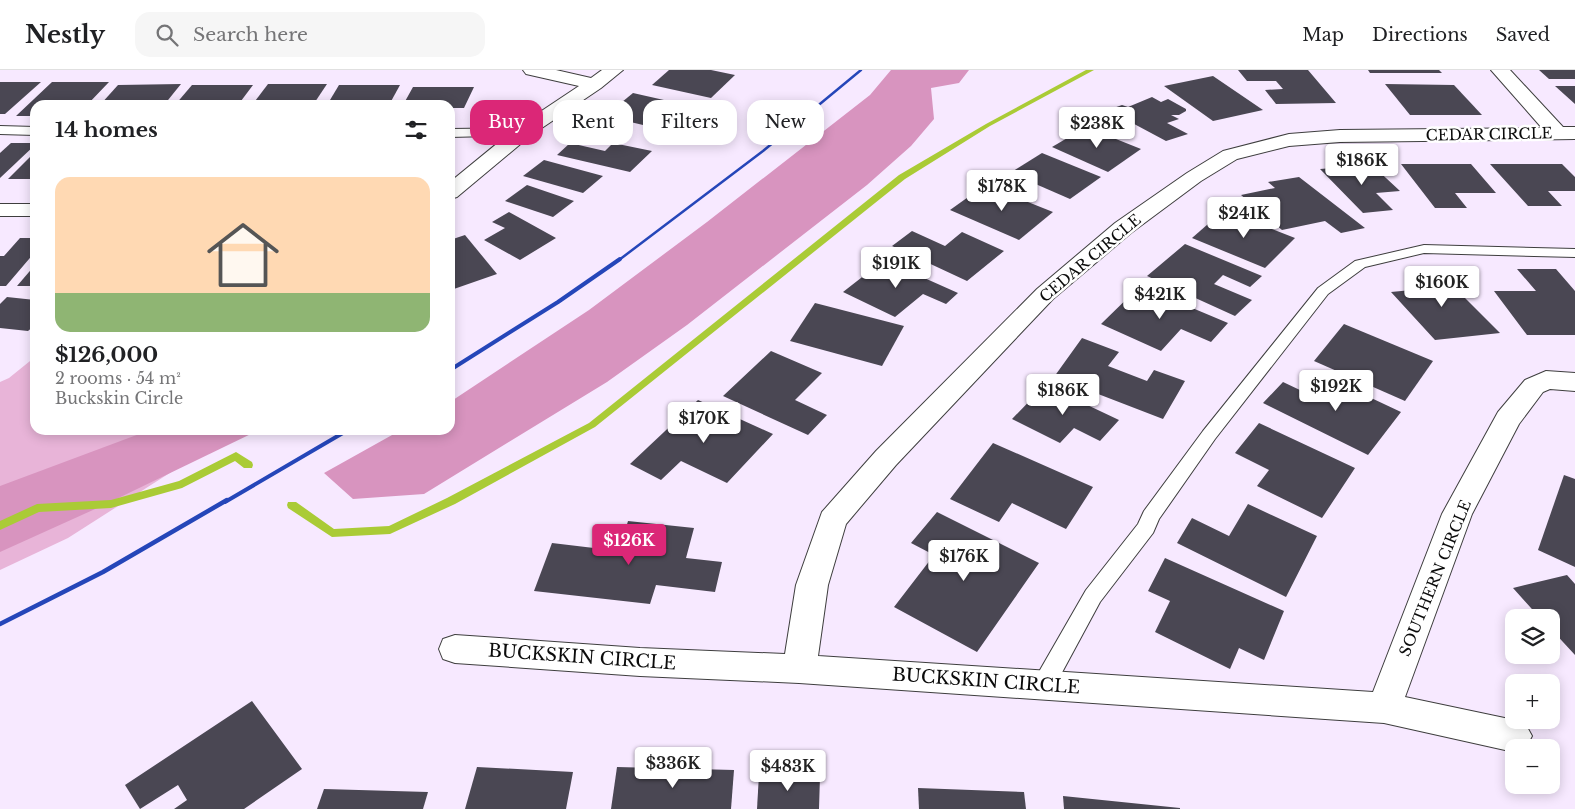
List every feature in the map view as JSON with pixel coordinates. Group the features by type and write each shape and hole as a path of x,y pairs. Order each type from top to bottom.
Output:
{"street":[{"path":"532,70 595,84"},
{"path":"543,119 614,70"},
{"path":"1500,70 1566,133"},
{"name":"CEDAR CIRCLE","path":"799,668 812,585 832,520 886,458 1046,294 1123,228 1194,177 1230,155 1289,140 1340,136 1566,133"},
{"path":"455,189 507,145"},
{"path":"0,210 30,210"},
{"name":"SOUTHERN CIRCLE","path":"1384,708 1457,514 1508,419 1534,386 1546,380 1575,382"},
{"name":"BUCKSKIN CIRCLE","path":"455,649 640,662 799,668 1384,708 1514,736"}],"lane":[{"path":"0,130 30,130"},
{"path":"455,133 470,133"},
{"path":"1044,684 1093,596 1146,528 1151,516 1209,435 1323,292 1360,264 1424,250 1575,253"}],"shaded area":[{"path":"891,70 969,70 959,83 931,88 934,119 911,146 867,185 687,325 607,382 424,494 353,499 324,473 392,435 455,435 455,399 589,310 806,145 824,145 824,131 870,95"},
{"path":"30,361 30,435 229,435 68,538 0,570 0,382 9,378"},
{"path":"137,435 249,435 104,505 0,552 0,486"}],"building":[{"path":"669,70 711,70 735,75 711,98 652,85"},
{"path":"1238,70 1308,70 1336,103 1276,104 1265,90 1283,89 1276,81 1247,81"},
{"path":"1368,70 1439,70 1442,73 1370,73"},
{"path":"1539,70 1575,70 1575,79 1549,79"},
{"path":"1213,76 1263,110 1213,121 1164,86"},
{"path":"0,82 41,82 5,114 0,114"},
{"path":"52,82 109,82 92,100 33,100"},
{"path":"181,84 168,100 104,100 118,85"},
{"path":"268,84 327,84 316,100 256,100"},
{"path":"1385,84 1454,85 1482,115 1410,115"},
{"path":"192,85 253,85 242,100 179,100"},
{"path":"339,85 400,85 392,100 330,100"},
{"path":"1555,86 1575,86 1575,104"},
{"path":"413,87 474,87 464,108 455,108 455,100 406,100"},
{"path":"633,93 664,100 643,100 643,125 633,123 633,100 624,100"},
{"path":"1152,97 1161,102 1168,99 1186,109 1186,111 1179,115 1171,115 1179,119 1167,123 1188,134 1166,141 1108,110 1122,105 1128,107"},
{"path":"30,103 30,116 16,116"},
{"path":"1086,127 1141,149 1108,172 1052,147"},
{"path":"11,143 30,143 30,150 0,178 0,153"},
{"path":"568,145 579,145 605,151 611,145 623,145 652,151 630,172 557,155"},
{"path":"1042,153 1101,177 1070,199 1010,173"},
{"path":"30,157 30,179 8,179"},
{"path":"544,160 603,176 583,193 523,176"},
{"path":"1401,164 1471,164 1496,193 1455,193 1467,208 1435,208"},
{"path":"1490,164 1562,164 1575,177 1575,191 1548,191 1562,206 1528,206"},
{"path":"1372,165 1400,191 1376,193 1393,210 1363,213 1320,169"},
{"path":"1299,177 1365,228 1341,233 1325,221 1282,230 1241,195 1275,188 1268,182"},
{"path":"527,185 574,201 553,217 505,201"},
{"path":"985,185 1053,212 1019,240 950,210"},
{"path":"1224,210 1295,238 1265,268 1192,238"},
{"path":"509,212 556,238 520,260 484,240 505,228 492,222"},
{"path":"912,231 945,246 962,232 1004,251 967,281 892,246"},
{"path":"465,235 497,274 455,289 455,238"},
{"path":"20,238 30,238 30,258 6,286 0,286 0,256 4,256"},
{"path":"1185,244 1262,276 1250,287 1223,275 1214,284 1252,300 1235,316 1147,276"},
{"path":"884,260 958,293 946,304 923,294 895,317 843,292"},
{"path":"1435,268 1500,333 1435,340 1391,292 1422,289 1405,271"},
{"path":"1517,269 1556,269 1575,291 1575,335 1527,335 1494,291 1536,291"},
{"path":"30,271 30,286 17,286"},
{"path":"1140,286 1228,323 1211,342 1181,329 1161,351 1101,324"},
{"path":"7,297 30,299 30,329 28,331 0,328 0,304"},
{"path":"815,303 904,326 882,366 790,341"},
{"path":"1344,324 1433,361 1405,401 1314,361"},
{"path":"1082,338 1119,352 1108,366 1147,381 1154,370 1185,381 1163,419 1054,377"},
{"path":"771,351 822,373 795,400 827,415 808,435 723,396"},
{"path":"1318,373 1401,412 1368,455 1263,403 1283,382 1302,391"},
{"path":"1045,385 1119,420 1100,441 1074,428 1060,443 1012,419"},
{"path":"698,400 773,434 727,483 681,461 661,480 630,464"},
{"path":"1259,423 1355,468 1322,518 1257,486 1269,470 1235,453"},
{"path":"993,443 1093,487 1066,529 1012,503 999,522 950,499"},
{"path":"1564,475 1575,479 1575,567 1538,550"},
{"path":"1248,504 1317,536 1286,597 1177,543 1192,518 1229,536"},
{"path":"937,512 1039,563 977,652 894,607 934,555 911,543"},
{"path":"628,521 694,528 686,558 722,562 715,592 656,585 650,604 534,591 552,543 619,551"},
{"path":"1165,558 1284,611 1264,660 1239,648 1230,669 1155,632 1170,601 1148,591"},
{"path":"1567,575 1575,584 1575,655 1560,639 1560,609 1532,609 1513,588"},
{"path":"252,701 302,769 244,809 174,809 187,800 178,785 140,809 125,785"},
{"path":"477,767 573,772 566,809 465,809"},
{"path":"617,767 734,770 731,809 611,809"},
{"path":"759,774 820,776 819,809 757,809"},
{"path":"918,788 1024,792 1026,809 919,809"},
{"path":"324,789 428,792 423,809 317,809"},
{"path":"1063,796 1180,808 1180,809 1064,809"}],"waterway":[{"path":"292,505 332,533 390,530 451,501 592,425 902,177 988,125 1091,70"},
{"path":"0,526 37,508 111,504 182,484 236,456 248,465"}],"railway":[{"path":"619,260 763,151 861,70"},
{"path":"455,367 558,302 620,259"},
{"path":"225,502 339,435"},
{"path":"0,624 103,572 227,500"}]}
